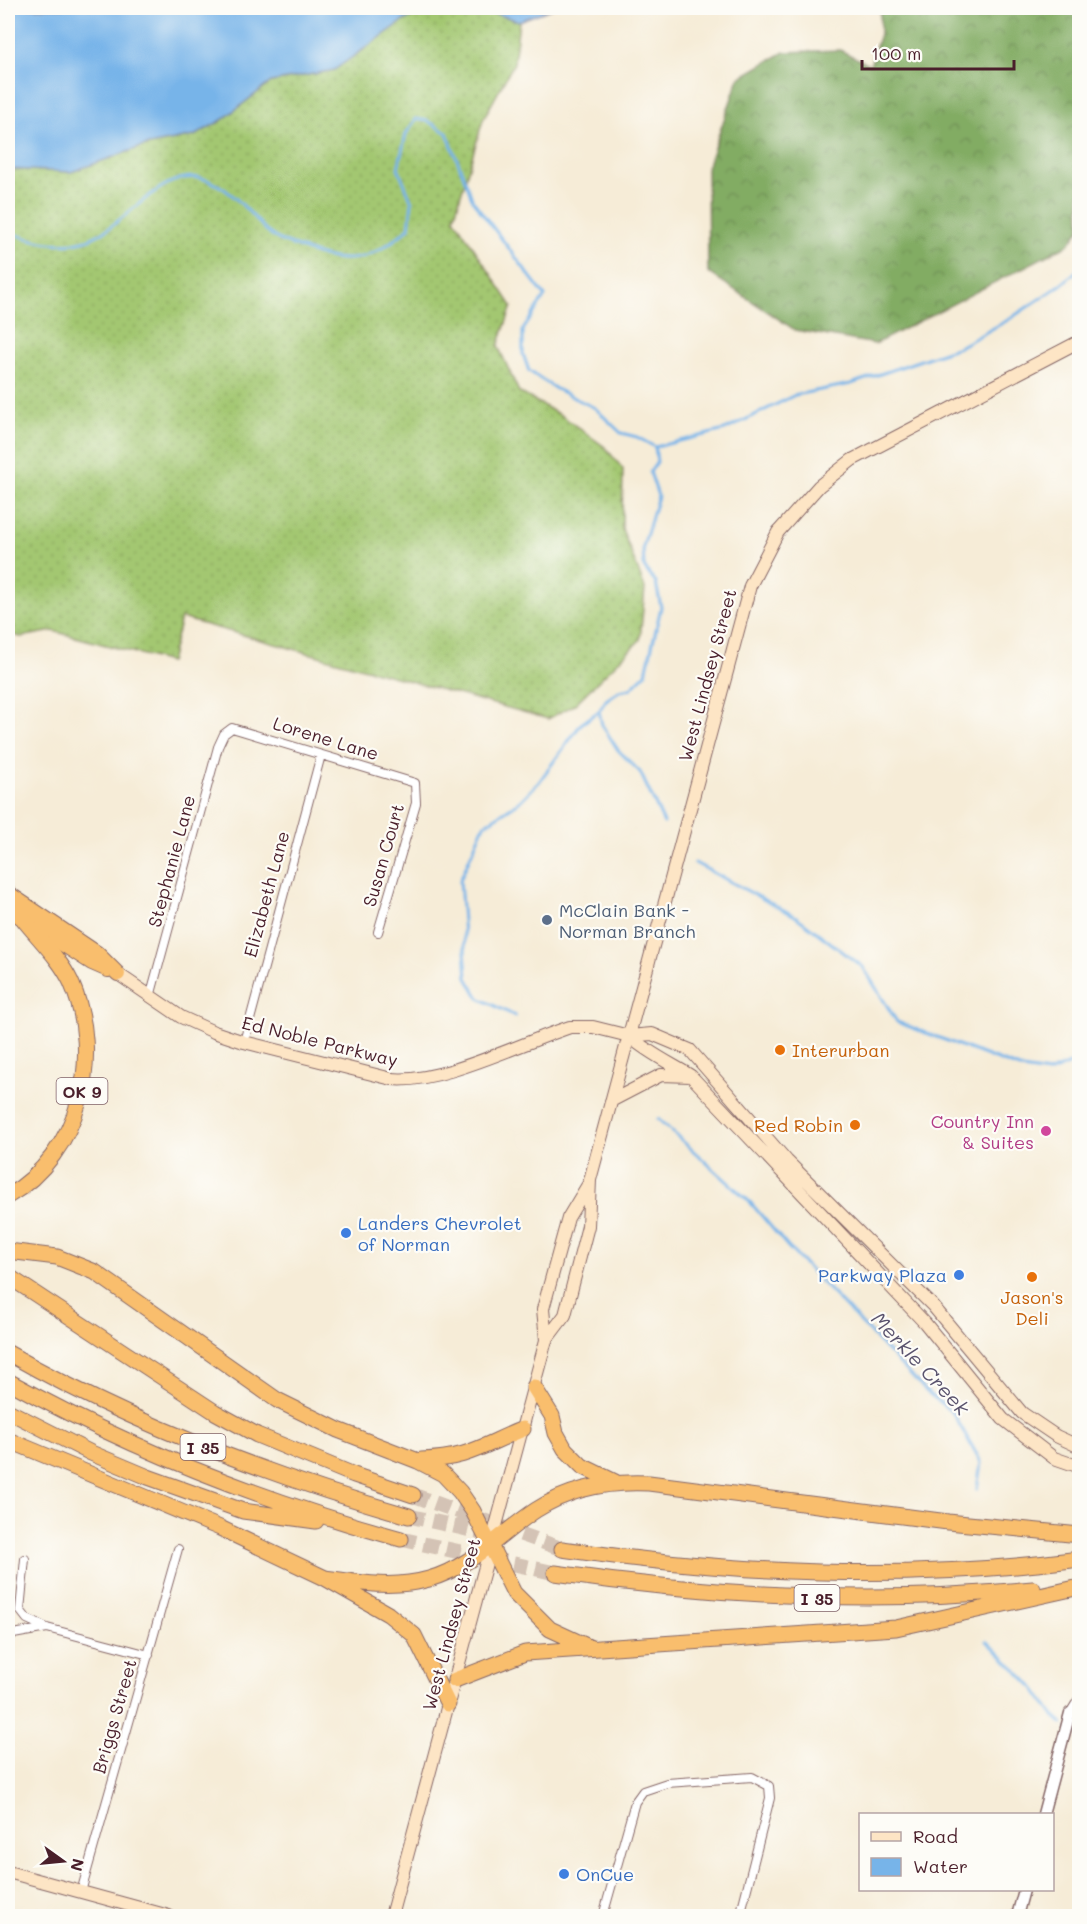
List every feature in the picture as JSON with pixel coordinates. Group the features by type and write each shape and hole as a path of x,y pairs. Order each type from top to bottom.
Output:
{"highway":[{"path":"8,893 97,953 118,974"},
{"name":"OK 9","path":"8,909 24,920 60,963 70,980 83,1020 87,1058 79,1103 64,1138 40,1169 8,1196"},
{"path":"24,920 92,963 118,974"},
{"path":"8,1251 57,1257 76,1263 112,1282 277,1400 338,1430 418,1461 442,1474 460,1492 491,1546 514,1593 537,1619 562,1636 591,1648"},
{"path":"8,1276 216,1412 256,1435 354,1475 413,1495"},
{"name":"I 35","path":"8,1353 77,1391 201,1446 294,1481 409,1516"},
{"name":"I 35","path":"8,1381 100,1429 161,1456 271,1499 352,1526 401,1539"},
{"path":"534,1387 552,1416 556,1433 565,1449 582,1466 615,1482"},
{"path":"8,1411 129,1469 243,1511 352,1526"},
{"path":"418,1461 470,1455 523,1429"},
{"path":"8,1440 220,1528 325,1578 388,1614 414,1635 448,1704"},
{"path":"325,1578 371,1585 413,1583 447,1572 491,1546 550,1502 590,1487 615,1482 649,1483 948,1522 1080,1534"},
{"name":"I 35","path":"562,1549 696,1566 832,1574 953,1572 1080,1559"},
{"name":"I 35","path":"555,1573 704,1592 838,1599 950,1596 1080,1585"},
{"path":"455,1680 484,1671 513,1655 896,1628 1080,1585"}],"main road":[{"name":"West Lindsey Street","path":"546,1340 565,1315 588,1226 590,1180 750,586 778,532 819,486 852,460 1080,340"},
{"name":"Ed Noble Parkway","path":"118,974 188,1021 244,1042 380,1077 406,1080 434,1077 570,1027 593,1028 629,1036 652,1034 664,1037 698,1056 787,1161 933,1306 1022,1413 1056,1436 1080,1447"},
{"name":"Ed Noble Parkway","path":"629,1036 646,1052 663,1058 691,1076 925,1323 1003,1419 1054,1458 1080,1467"},
{"path":"611,1101 661,1076 691,1076"},
{"name":"West Lindsey Street","path":"391,1917 546,1340 543,1309 568,1218 590,1180"},
{"path":"8,1872 169,1917"}],"street":[{"name":"Lorene Lane","path":"224,734 232,728 240,729 405,779 418,787"},
{"name":"Stephanie Lane","path":"150,997 218,747 224,734"},
{"name":"Elizabeth Lane","path":"244,1042 321,755"},
{"name":"Susan Court","path":"378,932 416,803 418,787"},
{"name":"Briggs Street","path":"81,1892 178,1549"},
{"path":"25,1559 20,1610 27,1619 47,1628 149,1655"},
{"path":"8,1635 47,1628"},
{"path":"1044,1813 1070,1713 1080,1697"},
{"path":"603,1917 634,1802 643,1791 667,1783 752,1777 769,1786 770,1798 740,1917"},
{"path":"1017,1917 1024,1891"}],"green space":[{"path":"435,8 476,8 519,21 514,63 483,120 454,218 512,306 498,346 519,392 562,416 605,447 623,469 622,529 645,588 640,640 574,705 548,719 181,618 170,662 53,631 21,637 8,634 8,169 71,172 144,146 194,136 222,120 271,82 334,70 405,20"},
{"path":"880,8 1079,8 1080,229 1069,244 875,344 795,330 708,272 707,167 739,78 784,52 840,50 870,65 880,34"}],"water":[{"path":"8,8 435,8 405,20 334,70 271,82 222,120 194,136 144,146 71,172 8,169"},
{"path":"476,8 553,8 519,21"}],"waterway":[{"name":"Merkle Creek","path":"8,231 26,238 55,244 83,241 98,235 157,190 172,182 188,178 204,179 232,195 270,234 280,240 330,258 357,258 382,248 409,228 412,202 398,168 406,134 416,119 428,121 447,133 473,201 545,296 523,330 523,354 529,371 556,389 595,408 621,433 637,437 655,447"},
{"path":"655,447 725,430 795,395 851,384 959,347 1008,320 1062,284 1080,268"},
{"name":"Merkle Creek","path":"515,1016 479,998 467,978 460,880 484,825 519,802 539,782 581,724 599,711 606,700 619,691 630,689 646,673 661,607 656,583 644,567 643,547 658,496 650,472 657,462 655,447"},
{"path":"599,711 602,725 618,750 640,772 664,823"},
{"path":"695,863 795,916 863,967 897,1022 1022,1069 1048,1073 1080,1060"},
{"name":"Merkle Creek","path":"658,1119 750,1202 788,1247 925,1390 953,1413 981,1462 977,1489"},
{"name":"Merkle Creek","path":"987,1641 1035,1689 1053,1715 1063,1724"},
{"name":"Merkle Creek","path":"1068,1729 1080,1735"}],"tunnel":[{"path":"413,1495 562,1549"},
{"path":"409,1516 494,1535"},
{"path":"401,1539 555,1573"}],"place":[{"name":"McClain Bank - Norman Branch","path":"547,920"},
{"name":"Interurban","path":"780,1050"},
{"name":"Red Robin","path":"855,1125"},
{"name":"Country Inn & Suites","path":"1046,1131"},
{"name":"Landers Chevrolet of Norman","path":"346,1233"},
{"name":"Parkway Plaza","path":"959,1275"},
{"name":"Jason's Deli","path":"1032,1277"},
{"name":"OnCue","path":"564,1874"}]}
